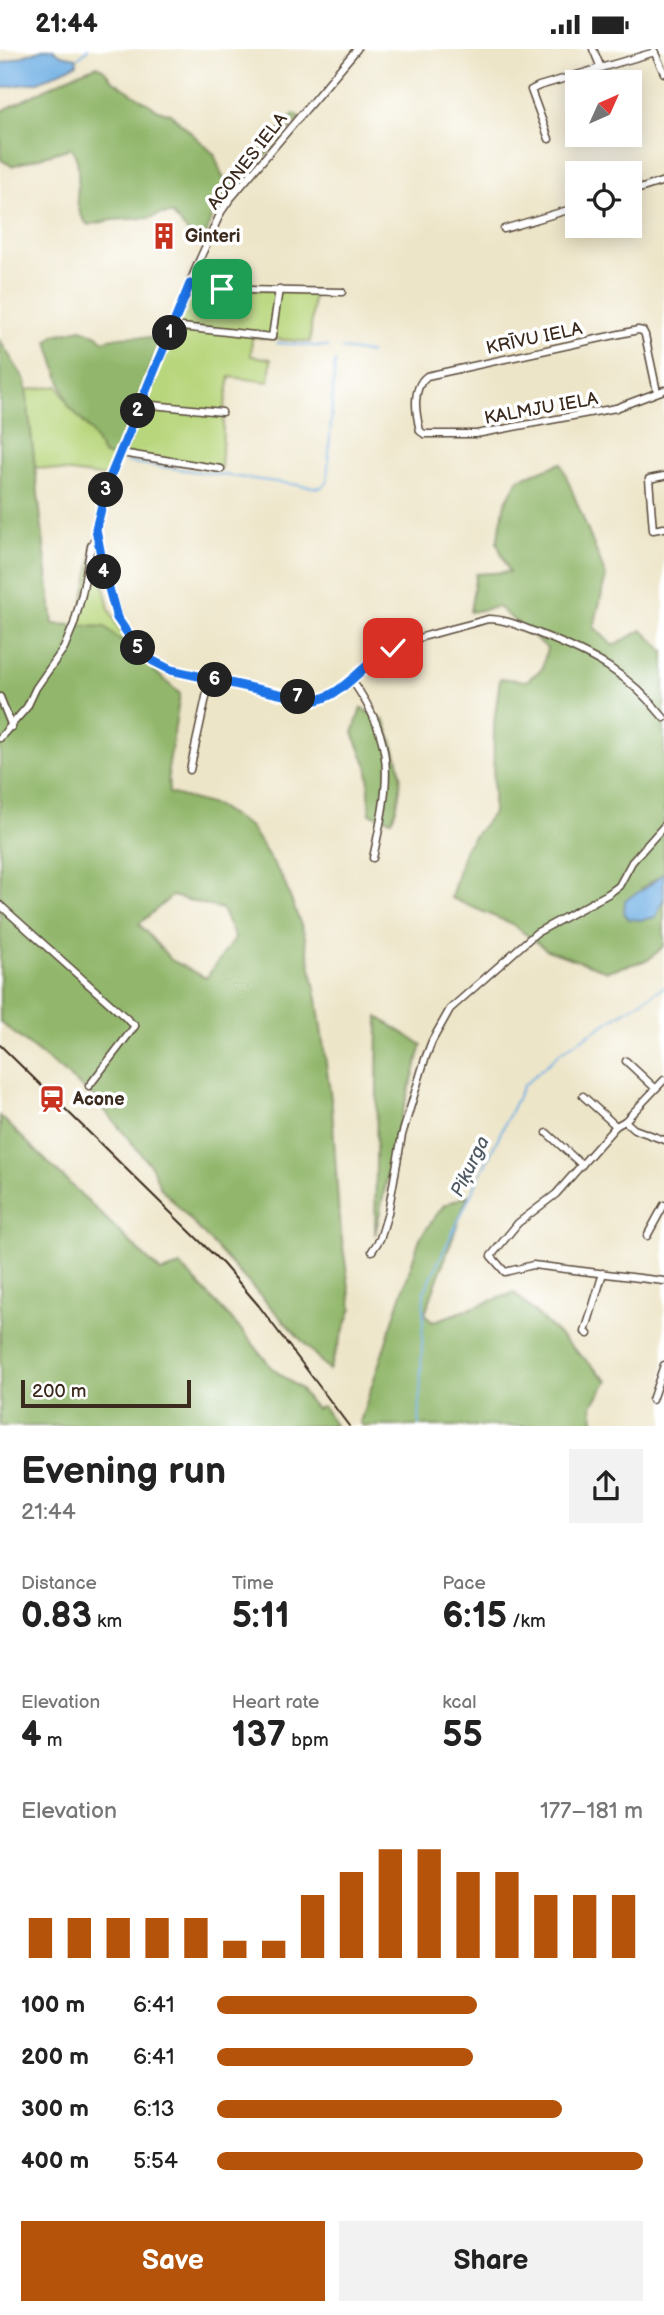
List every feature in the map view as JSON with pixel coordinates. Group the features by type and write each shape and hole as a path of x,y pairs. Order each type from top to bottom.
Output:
{"street":[{"name":"ACONES IELA","path":"0,738 12,727 71,633 102,504 221,212 357,49"},
{"path":"593,49 601,68"},
{"path":"549,139 531,90 654,51 664,73"},
{"path":"642,188 664,181"},
{"path":"504,229 565,211"},
{"path":"190,284 202,289 342,292"},
{"path":"173,326 272,337 279,289"},
{"name":"KRĪVU IELA","path":"420,431 416,411 417,396 422,380 427,376 638,330 645,335 660,391"},
{"name":"KALMJU IELA","path":"420,431 424,434 476,434 616,408 660,391"},
{"path":"142,404 222,412"},
{"path":"121,453 220,469"},
{"path":"664,476 649,479 653,530 664,528"},
{"path":"96,537 117,618 130,639 153,661 171,670 311,701 334,695 371,660 393,648 488,619 499,619 593,656 638,688 664,718"},
{"path":"190,770 210,679"},
{"path":"351,680 374,717 386,755 386,782 373,858"},
{"path":"0,697 12,727"},
{"path":"372,1251 388,1213 399,1150 425,1059 450,1009 536,933 619,886 632,862 664,826"},
{"path":"0,905 135,1026 89,1086"},
{"path":"626,1061 655,1088"},
{"path":"664,1080 625,1121 616,1126 556,1194 518,1223 491,1256 505,1272 533,1265 664,1281"},
{"path":"583,1096 616,1126"},
{"path":"625,1121 634,1129 664,1140"},
{"path":"547,1133 582,1165"},
{"path":"647,1236 664,1205"},
{"path":"588,1334 585,1332 603,1273"},
{"path":"652,1400 664,1365"}],"green space":[{"path":"97,66 112,80 142,100 171,114 214,154 223,178 229,181 294,114 300,117 239,186 220,201 210,220 206,237 197,239 172,214 88,225 78,206 78,167 71,148 12,166 1,160 0,112 73,75"},
{"path":"190,284 202,289 314,291 310,342 252,337 251,356 271,359 269,382 230,377 224,410 221,469 121,453"},
{"path":"81,329 98,335 103,341 132,336 161,340 113,458 103,454 90,430 68,405 48,341 55,335"},
{"path":"0,341 25,380 53,624 105,627 180,694 168,770 169,793 217,806 250,827 283,879 304,933 317,999 332,1106 339,1219 352,1308 329,1370 160,1187 152,1167 93,1096 0,1022","holes":["172,896 222,909 235,938 206,978 171,960 139,924"]},
{"path":"58,386 71,409 106,425 117,453 106,477 35,467 26,390"},
{"path":"561,463 606,576 594,627 613,646 642,630 664,651 664,873 642,888 663,903 664,898 664,946 648,960 607,971 547,950 512,924 451,898 465,848 493,813 494,723 500,678 526,681 542,669 547,648 498,607 470,612 476,574 509,572 497,543 505,503 519,479"},
{"path":"93,554 97,554 109,609 124,639 72,640"},
{"path":"361,708 385,721 398,759 400,793 392,820 370,814 368,768 353,733"},
{"path":"378,1017 422,1045 397,1131 375,1235"},
{"path":"0,1116 161,1272 181,1266 245,1334 273,1369 299,1388 316,1409 323,1406 335,1426 0,1426"},
{"path":"468,1195 425,1314 432,1322 514,1293 608,1381 592,1405 595,1426 569,1426 562,1422 552,1426 363,1426 360,1422 420,1238 444,1205"}],"water":[{"path":"43,49 53,49 61,55 77,58 77,64 38,82 0,88 0,64"},
{"path":"664,873 664,898 656,917 629,919 624,913 625,900"}],"waterway":[{"path":"79,57 88,49"},
{"path":"277,343 328,347"},
{"path":"341,349 370,353"},
{"path":"126,462 320,488 327,482 335,361"},
{"name":"Piķurga","path":"419,1426 424,1292 523,1086 561,1052 664,987"}],"railway":[{"path":"0,1045 223,1264 259,1306 349,1426"}],"place":[{"name":"Ginteri","path":"164,236"},
{"name":"Acone","path":"52,1099"}],"route":[{"path":"222,289 202,289 190,284 107,485 97,522 96,537 117,618 139,650 171,670 311,701 334,695 371,660 393,648"}]}
